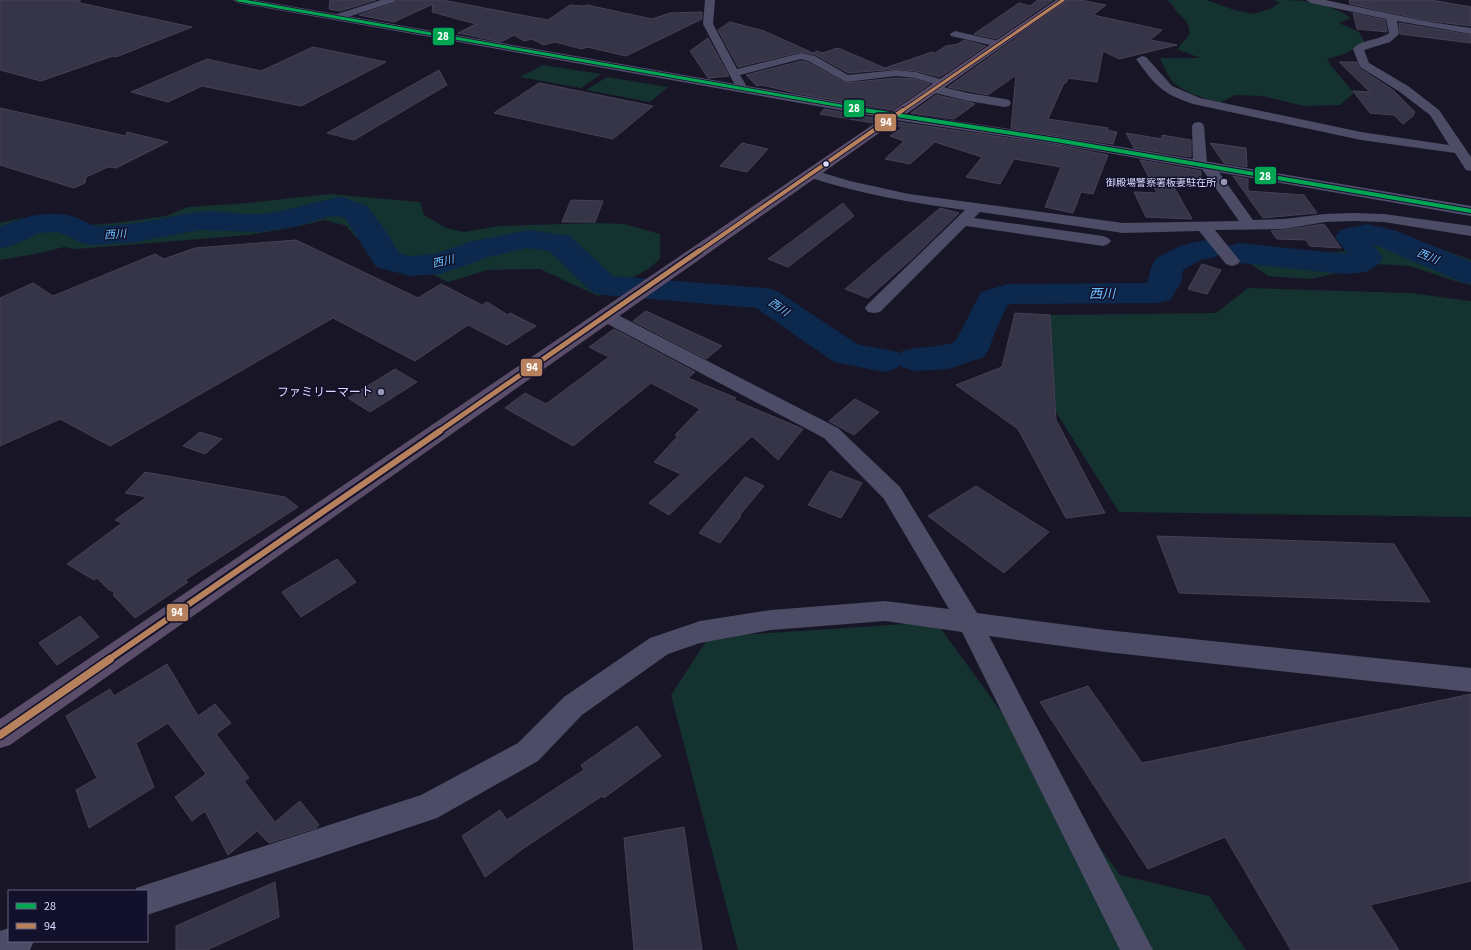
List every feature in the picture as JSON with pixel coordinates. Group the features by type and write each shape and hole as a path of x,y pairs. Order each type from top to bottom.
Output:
{"highway":[{"path":"0,735 814,174 1063,0"}],"main road":[{"path":"238,0 616,65 896,116 1056,140 1471,211"}],"street":[{"path":"338,18 391,0"},
{"path":"1311,0 1377,10 1392,17 1471,31"},
{"path":"707,2 708,24 742,89"},
{"path":"1392,17 1394,34 1390,38 1363,46 1358,49 1364,65 1404,89 1435,113 1471,167"},
{"path":"955,34 999,44"},
{"path":"734,73 801,56 811,58 846,79 896,73 916,75 939,86 972,97 1005,103"},
{"path":"1142,59 1164,86 1175,93 1196,101 1361,136 1460,150"},
{"path":"972,97 983,88"},
{"path":"1198,126 1204,166 1250,226"},
{"path":"814,174 847,185 909,198 1123,228 1250,226 1284,224 1325,218 1354,217 1384,218 1471,232"},
{"path":"874,308 976,208"},
{"path":"962,221 1103,241"},
{"path":"1204,227 1232,261"},
{"path":"606,316 831,433 892,492 969,622 1137,950"},
{"path":"148,899 427,808 528,752 573,706 659,646 700,632 771,620 885,611 1106,641 1471,680"},
{"path":"0,947 15,942"}],"green space":[{"path":"1166,0 1207,0 1234,10 1254,14 1270,9 1280,3 1274,0 1295,0 1323,5 1341,12 1351,18 1339,23 1359,32 1365,43 1345,54 1327,59 1354,93 1340,105 1304,106 1263,96 1235,95 1220,103 1186,91 1174,83 1170,78 1160,58 1200,58 1177,49 1190,34 1189,29 1186,21 1177,12 1172,4"},
{"path":"543,65 601,74 581,88 520,77"},
{"path":"607,77 668,87 650,102 586,90"},
{"path":"330,194 420,202 424,215 446,228 464,232 499,226 595,223 624,224 660,234 660,259 648,269 598,296 540,269 487,270 448,282 355,237 347,226 324,220 249,235 76,249 64,247 0,260 0,223 23,218 45,229 115,223 166,216 188,207 247,203"},
{"path":"1381,227 1471,260 1471,285 1410,266 1376,264 1311,279 1268,276 1249,263 1351,250"},
{"path":"1248,288 1410,293 1471,301 1471,517 1119,512 1056,412 1050,315 1216,313"},
{"path":"936,622 1120,875 1209,896 1246,950 738,950 671,695 709,637"}],"building":[{"path":"0,0 80,0 80,3 192,27 116,57 113,56 41,81 0,70"},
{"path":"330,0 376,0 340,11 329,9"},
{"path":"398,0 442,0 548,20 570,5 587,5 652,19 670,13 702,12 702,19 626,56 587,47 582,49 555,42 544,45 532,39 524,41 514,35 501,42 458,33 476,24 432,12 433,4 394,22 359,15 394,3"},
{"path":"1038,0 1053,0 996,39 974,34 1019,3 1030,6"},
{"path":"1069,0 1080,0 1106,5 1093,15 1162,30 1150,40 1177,45 1119,59 1103,51 1097,82 1068,78 1066,83 1064,83 1048,119 1108,128 1107,130 1117,132 1113,144 1011,128 1016,75 988,95 948,87"},
{"path":"1349,0 1431,0 1471,7 1471,26 1430,21 1350,4"},
{"path":"1353,13 1385,20 1387,32 1357,29"},
{"path":"730,22 764,31 813,53 817,51 822,53 838,48 885,68 932,52 935,53 946,46 958,44 964,40 986,46 940,77 916,71 896,69 848,73 816,55 801,52 738,67 718,30"},
{"path":"1399,23 1471,35 1471,43 1400,34"},
{"path":"708,38 729,76 708,78 690,51"},
{"path":"313,47 386,62 301,106 202,86 168,102 131,92 207,59 261,71"},
{"path":"801,61 807,62 846,83 896,78 915,79 930,84 892,110 800,94 762,85 757,86 746,75"},
{"path":"1339,62 1357,62 1359,68 1393,90 1415,112 1413,116 1403,124 1394,115 1370,113 1353,91 1370,92"},
{"path":"439,70 447,85 354,140 327,133"},
{"path":"539,83 653,106 613,139 494,113"},
{"path":"936,95 975,104 954,119 911,113"},
{"path":"0,108 126,136 127,132 168,142 116,168 108,167 86,177 85,183 74,188 0,165"},
{"path":"824,109 879,119 873,123 820,114"},
{"path":"898,122 1056,145 1108,155 1093,194 1081,192 1073,213 1045,207 1061,167 1014,159 1000,184 966,177 982,157 935,142 910,164 885,159 904,141 890,136 903,127 892,126"},
{"path":"1126,133 1162,139 1162,135 1191,140 1191,157 1134,148"},
{"path":"742,143 768,149 747,172 720,166"},
{"path":"1210,143 1246,148 1247,167 1224,163"},
{"path":"1140,160 1201,171 1201,184 1170,180 1192,219 1146,217 1134,192 1157,193"},
{"path":"1233,176 1248,179 1248,191 1304,195 1317,213 1263,218"},
{"path":"571,200 603,201 595,222 562,222"},
{"path":"843,203 854,216 788,267 768,259"},
{"path":"940,208 959,213 915,256 868,298 845,289"},
{"path":"1324,224 1341,248 1310,246 1306,240 1277,239 1271,231 1284,230"},
{"path":"296,240 418,298 441,284 482,305 487,302 508,315 510,313 536,326 507,345 468,325 415,361 333,318 110,446 60,419 0,446 0,298 33,283 53,296 155,254 164,259 195,248"},
{"path":"1202,264 1221,270 1207,294 1188,289"},
{"path":"646,311 722,346 706,359 633,321"},
{"path":"1015,313 1050,315 1056,420 1105,513 1066,518 1018,429 956,385 1002,367"},
{"path":"614,329 695,372 688,378 736,398 734,400 803,429 778,460 752,436 669,515 649,503 681,474 654,462 678,436 675,435 700,409 651,383 573,446 505,408 525,393 546,404 609,357 589,347"},
{"path":"395,369 417,382 370,412 348,398"},
{"path":"855,399 879,412 854,435 829,421"},
{"path":"200,432 222,439 205,454 183,446"},
{"path":"830,471 862,483 841,518 808,505"},
{"path":"145,472 285,497 298,507 185,580 188,582 135,618 113,595 115,593 108,589 97,578 94,580 67,564 122,523 115,520 147,497 125,493"},
{"path":"745,477 764,486 739,516 741,516 720,543 699,533"},
{"path":"976,486 1049,532 1004,573 928,516"},
{"path":"1157,536 1394,544 1430,602 1179,593"},
{"path":"337,559 356,582 301,617 282,592"},
{"path":"80,616 99,637 57,665 39,643"},
{"path":"167,664 198,716 215,704 231,723 216,734 249,778 244,781 275,822 300,801 319,825 316,828 269,843 257,831 228,855 205,811 192,821 175,797 206,774 168,723 136,743 154,787 89,828 76,790 97,778 66,716 110,689 114,696"},
{"path":"1088,686 1142,763 1471,694 1471,881 1370,905 1399,950 1291,950 1225,837 1148,869 1040,702"},
{"path":"637,726 661,756 604,798 602,796 524,848 485,877 462,836 500,810 507,820 584,770 581,765"},
{"path":"684,827 702,950 634,950 624,838"},
{"path":"275,882 279,917 207,950 176,950 176,926"}],"waterway":[{"name":"西川","path":"0,239 23,228 40,224 62,223 93,236 136,233 200,221 261,223 298,217 323,209 342,206 356,212 372,234 387,260 410,266 440,264 480,249 528,239 559,243 604,285 765,298 847,354 885,360"},
{"name":"西川","path":"1239,253 1344,264 1361,263 1367,258 1351,237 1367,233 1386,238 1471,274"},
{"name":"西川","path":"915,359 948,357 971,349 977,332 993,299 1008,294 1158,293 1164,283 1168,265 1191,253 1205,250"}],"transit line":[{"name":"28","path":"238,0 896,116 1056,140 1471,211"},
{"name":"94","path":"0,735 1063,0"}],"place":[{"name":"御殿場警察署板妻駐在所","path":"1224,182"},
{"name":"ファミリーマート","path":"381,392"}]}
